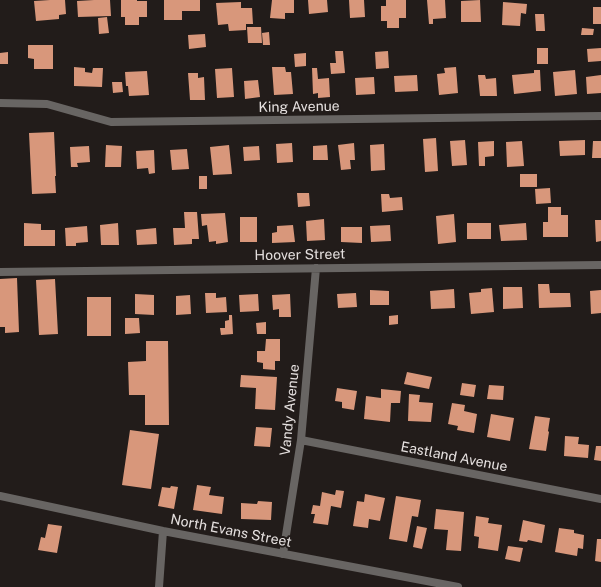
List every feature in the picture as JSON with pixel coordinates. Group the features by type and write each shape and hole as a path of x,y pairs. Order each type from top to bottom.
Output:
{"street":[{"name":"King Avenue","path":"0,103 47,104 111,122 601,116"},
{"name":"Hoover Street","path":"0,272 601,265"},
{"name":"Vandy Avenue","path":"283,554 301,440 316,268"},
{"name":"Eastland Avenue","path":"301,440 601,499"},
{"name":"North Evans Street","path":"0,496 163,531 458,587"},
{"path":"159,587 163,531"}],"building":[{"path":"65,0 66,14 59,15 59,19 36,21 34,1"},
{"path":"110,0 111,16 78,17 77,1"},
{"path":"121,0 147,1 147,17 139,17 139,25 125,25 125,17 121,17"},
{"path":"164,0 200,0 200,11 182,11 182,20 164,20"},
{"path":"272,0 294,0 294,13 285,13 285,19 270,18"},
{"path":"308,0 327,0 328,12 309,14"},
{"path":"349,0 364,0 365,17 350,18"},
{"path":"386,0 406,0 406,18 399,18 399,28 387,28 387,21 381,21 381,6 386,6"},
{"path":"427,0 445,0 446,18 433,19 433,24 429,24"},
{"path":"480,0 481,22 461,22 461,1"},
{"path":"241,2 241,8 252,8 253,24 246,24 246,30 229,31 228,24 218,25 216,3"},
{"path":"503,2 527,4 526,14 521,13 520,26 502,25"},
{"path":"593,7 601,7 601,24 593,24"},
{"path":"535,14 544,14 545,31 536,31"},
{"path":"107,17 109,33 99,34 98,18"},
{"path":"247,27 261,27 262,43 248,43"},
{"path":"582,28 594,29 593,35 581,35"},
{"path":"269,32 270,45 263,45 262,33"},
{"path":"205,34 206,47 189,49 188,35"},
{"path":"28,45 53,45 53,69 34,69 34,59 28,58"},
{"path":"537,48 548,48 548,64 537,64"},
{"path":"601,48 601,61 588,62 587,49"},
{"path":"335,51 343,51 345,73 331,74 330,63 336,63"},
{"path":"388,51 389,68 376,69 375,52"},
{"path":"8,52 8,64 0,64 0,53"},
{"path":"306,53 306,66 295,67 294,54"},
{"path":"74,67 85,68 85,72 92,73 93,68 103,68 102,87 74,86"},
{"path":"272,67 285,67 286,72 291,72 293,94 274,95"},
{"path":"456,67 458,93 439,95 437,74 445,73 444,68"},
{"path":"232,68 234,97 217,98 215,69"},
{"path":"312,68 317,68 318,79 329,78 330,97 318,98 318,93 313,94"},
{"path":"534,70 540,70 541,91 514,94 512,75 534,73"},
{"path":"575,70 577,94 555,96 553,72"},
{"path":"147,71 149,95 129,96 128,86 126,86 125,72"},
{"path":"188,73 198,73 198,78 204,77 205,100 190,100"},
{"path":"417,75 418,91 395,92 394,76"},
{"path":"478,75 485,75 486,79 496,78 497,96 480,96"},
{"path":"601,75 601,93 587,94 586,77"},
{"path":"374,77 375,94 356,95 355,78"},
{"path":"258,80 260,97 245,99 244,81"},
{"path":"112,82 122,82 123,92 113,93"},
{"path":"54,132 56,193 32,194 29,133"},
{"path":"436,138 438,171 425,172 423,139"},
{"path":"465,140 467,165 452,166 450,141"},
{"path":"585,140 585,155 560,156 559,141"},
{"path":"494,141 494,156 485,157 485,166 479,166 478,142"},
{"path":"522,141 524,166 507,167 506,142"},
{"path":"593,141 601,141 601,158 592,158"},
{"path":"292,143 293,162 277,163 276,144"},
{"path":"354,143 355,160 350,160 351,169 341,170 338,145"},
{"path":"384,144 385,170 371,171 370,145"},
{"path":"106,145 122,146 121,167 105,167"},
{"path":"229,145 232,174 213,175 210,147"},
{"path":"327,145 328,160 313,160 313,146"},
{"path":"89,146 90,162 77,163 78,167 71,167 70,147"},
{"path":"259,146 260,160 244,161 243,147"},
{"path":"187,149 189,169 172,170 170,150"},
{"path":"154,150 155,173 149,174 148,168 137,169 136,151"},
{"path":"520,174 537,174 537,187 520,187"},
{"path":"199,176 207,176 207,189 199,189"},
{"path":"550,188 551,203 536,204 535,189"},
{"path":"297,193 309,193 310,206 298,207"},
{"path":"381,194 389,194 390,198 402,197 403,210 382,212"},
{"path":"548,207 561,207 561,215 568,215 568,237 543,237 543,222 548,222"},
{"path":"184,212 197,212 199,239 192,239 192,244 174,245 173,228 185,228"},
{"path":"225,213 228,242 216,244 216,241 209,242 207,225 202,226 201,214"},
{"path":"454,214 456,242 438,244 436,216"},
{"path":"240,217 257,217 257,242 240,242"},
{"path":"324,219 325,240 307,241 306,221"},
{"path":"595,220 601,220 601,241 596,242"},
{"path":"24,223 41,224 41,230 55,230 55,246 24,246"},
{"path":"118,223 119,245 101,245 100,225"},
{"path":"467,223 491,223 491,239 467,239"},
{"path":"526,223 527,240 501,241 499,225"},
{"path":"293,225 295,242 272,243 272,233 277,232 277,226"},
{"path":"390,225 391,241 371,242 370,226"},
{"path":"87,226 88,242 76,243 76,246 66,246 65,228"},
{"path":"341,227 362,227 362,243 341,242"},
{"path":"156,228 157,244 137,245 136,230"},
{"path":"17,278 19,332 5,333 5,327 0,327 0,279"},
{"path":"55,279 58,334 39,335 36,280"},
{"path":"538,284 549,284 550,293 570,293 571,307 539,308"},
{"path":"503,287 522,287 523,308 503,309"},
{"path":"492,288 494,312 471,314 469,293 481,292 481,289"},
{"path":"454,289 455,308 431,309 430,291"},
{"path":"370,290 389,291 389,305 370,305"},
{"path":"601,290 601,313 591,314 590,291"},
{"path":"205,293 216,293 216,298 226,297 227,312 206,313"},
{"path":"356,293 357,307 338,308 337,294"},
{"path":"135,294 154,295 154,315 135,314"},
{"path":"258,294 259,311 240,312 239,295"},
{"path":"290,294 291,317 279,317 279,309 273,310 272,295"},
{"path":"190,295 191,314 176,315 176,296"},
{"path":"87,297 111,297 111,336 87,336"},
{"path":"229,315 232,315 233,334 221,335 220,328 225,328 225,321 229,320"},
{"path":"398,315 398,324 389,325 389,316"},
{"path":"125,318 139,318 140,333 125,334"},
{"path":"266,322 266,334 257,334 256,323"},
{"path":"266,339 280,339 280,361 275,361 275,370 263,369 263,363 257,362 257,351 265,351"},
{"path":"146,341 168,341 169,425 145,425 145,395 129,395 128,362 146,361"},
{"path":"407,372 432,377 429,389 404,384"},
{"path":"241,375 277,377 275,410 255,409 256,388 240,387"},
{"path":"462,383 476,385 474,397 460,395"},
{"path":"489,385 504,386 503,400 487,399"},
{"path":"337,388 357,391 354,410 342,408 342,402 335,401"},
{"path":"381,389 401,391 400,403 391,403 390,422 364,419 366,396 381,398"},
{"path":"409,394 420,395 419,402 433,403 431,422 408,421"},
{"path":"452,403 465,405 464,411 477,414 474,433 457,430 458,426 448,424"},
{"path":"491,414 514,418 510,441 487,437"},
{"path":"535,416 550,418 546,451 529,449"},
{"path":"256,427 272,428 270,447 254,446"},
{"path":"130,430 159,434 151,489 122,485"},
{"path":"565,436 579,437 578,444 589,445 588,458 564,456"},
{"path":"596,446 601,446 601,461 594,460"},
{"path":"197,485 211,487 209,495 224,497 222,514 193,510"},
{"path":"171,486 178,487 174,509 158,506 162,487 170,488"},
{"path":"336,490 344,491 341,508 331,506 328,525 313,523 315,514 311,514 313,505 320,506 322,492 335,495"},
{"path":"365,494 385,498 380,521 369,519 368,528 353,526 357,501 364,502"},
{"path":"396,496 421,500 418,517 412,516 407,542 389,539"},
{"path":"258,501 272,502 271,520 241,519 241,503 257,504"},
{"path":"436,509 464,512 461,551 446,550 448,530 434,529"},
{"path":"476,516 489,518 488,523 502,525 498,551 478,548 479,537 474,536"},
{"path":"523,520 545,525 542,543 528,540 527,542 519,541"},
{"path":"48,524 62,526 57,553 38,550 41,537 45,538"},
{"path":"417,526 427,528 422,549 413,547"},
{"path":"559,528 574,530 574,533 584,535 583,549 578,548 577,556 555,552"},
{"path":"597,539 601,539 601,562 595,561"},
{"path":"508,546 523,548 520,562 505,559"}]}
